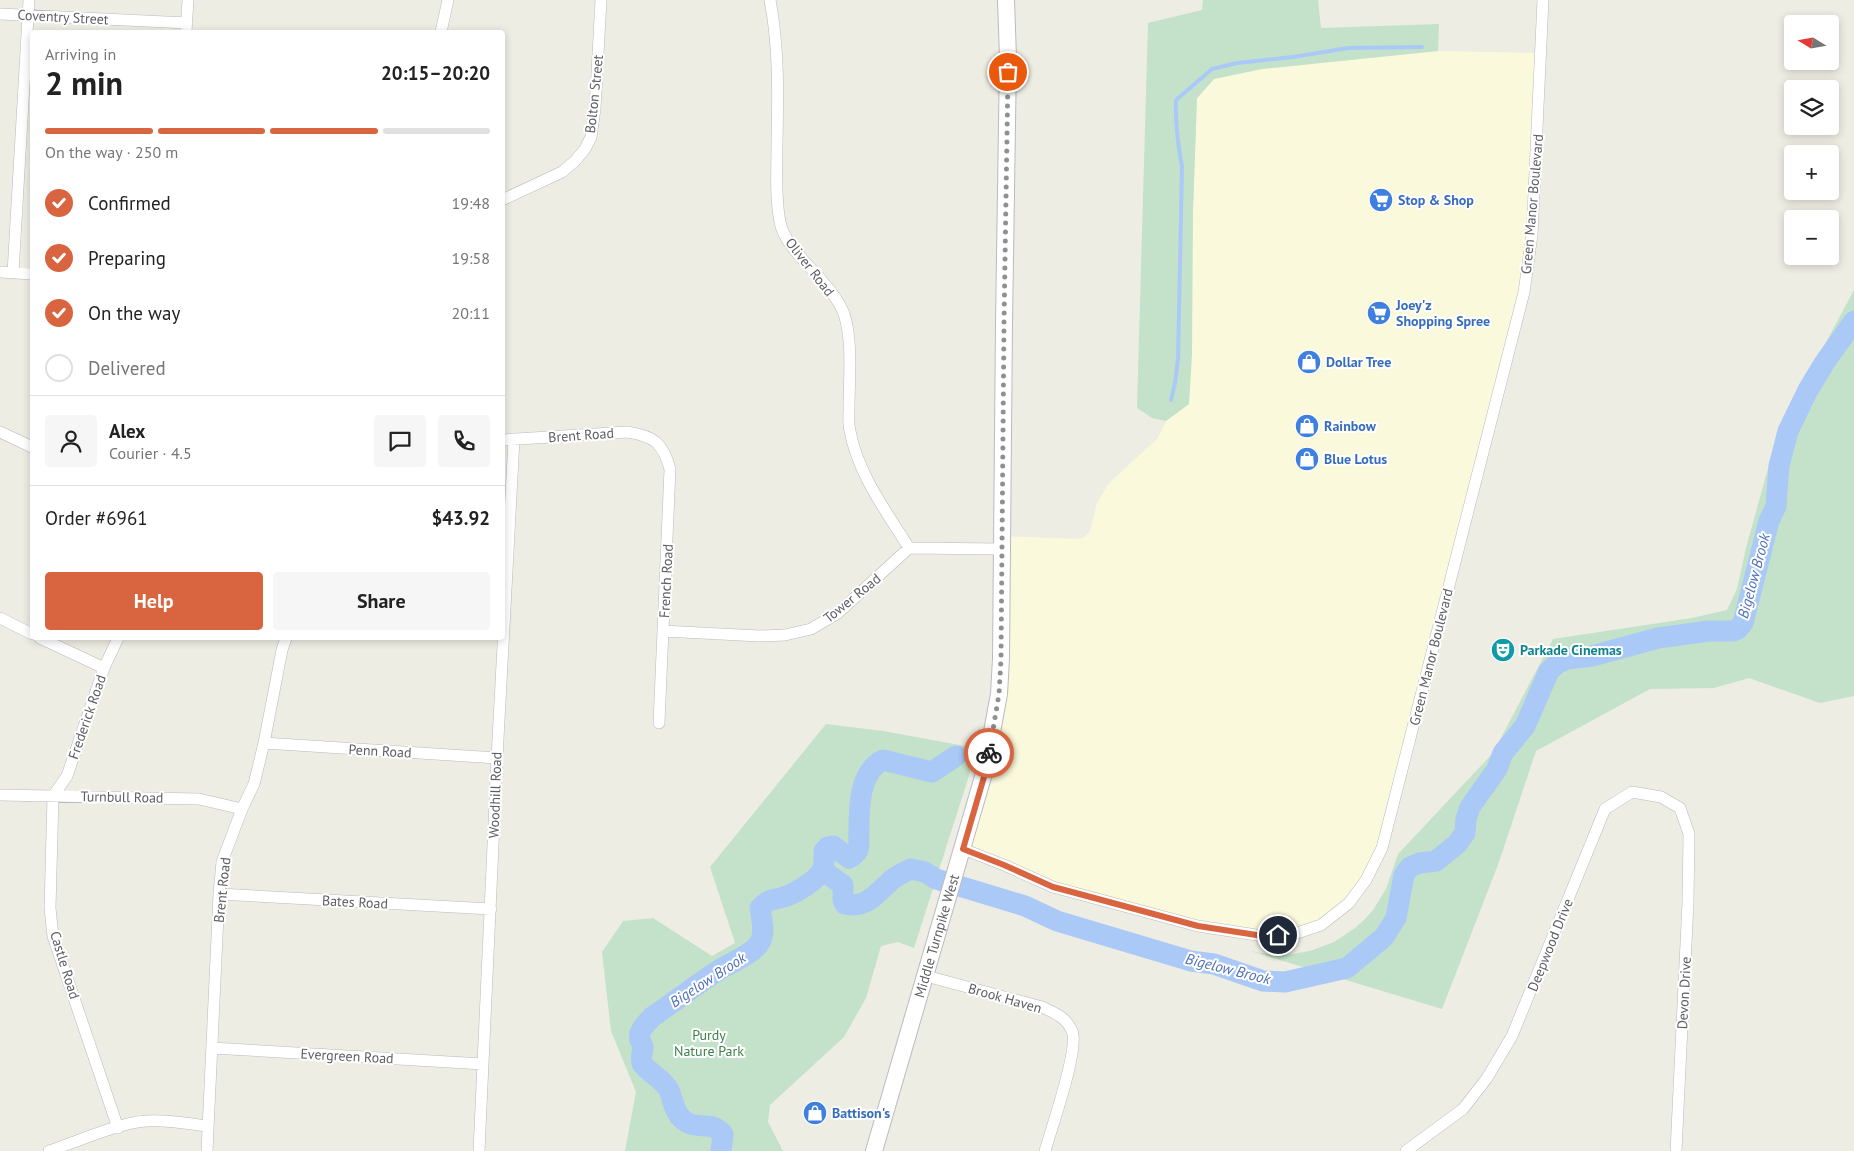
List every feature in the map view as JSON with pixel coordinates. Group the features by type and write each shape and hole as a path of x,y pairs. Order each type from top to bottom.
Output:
{"main road":[{"name":"Middle Turnpike West","path":"874,1151 986,770 999,694 1001,659 1008,58 1006,0"}],"street":[{"path":"13,273 29,0"},
{"path":"186,28 188,0"},
{"path":"441,30 448,0"},
{"name":"Bolton Street","path":"505,199 562,172 576,161 591,137 595,109 601,0"},
{"name":"Oliver Road","path":"770,0 775,29 778,83 777,200 780,225 791,244 831,291 844,315 849,345 849,429 856,456 868,481 909,548"},
{"name":"Green Manor Boulevard","path":"963,849 1053,887 1198,926 1263,936 1294,934 1321,925 1349,903 1366,880 1382,848 1524,292 1532,235 1543,0"},
{"name":"Coventry Street","path":"0,14 186,28"},
{"path":"0,272 30,274"},
{"path":"0,432 30,447"},
{"name":"Brent Road","path":"508,440 627,432 646,435 657,442"},
{"name":"Woodhill Road","path":"505,564 508,440"},
{"name":"French Road","path":"657,442 666,454 670,469 659,723"},
{"path":"909,548 1002,549"},
{"name":"Tower Road","path":"663,631 759,636 785,635 811,629 838,613 909,548"},
{"path":"0,618 30,633"},
{"path":"44,640 104,668"},
{"name":"Frederick Road","path":"53,796 67,776 104,668 117,640"},
{"name":"Brent Road","path":"207,1151 218,894 222,862 242,809 254,784 285,640"},
{"name":"Woodhill Road","path":"479,1151 502,640"},
{"name":"Penn Road","path":"264,743 497,758"},
{"name":"Deepwood Drive","path":"1406,1151 1463,1108 1487,1078 1512,1036 1605,809 1632,792 1661,797 1680,808 1689,834"},
{"name":"Turnbull Road","path":"0,795 198,799 242,809"},
{"name":"Castle Road","path":"53,796 50,908 53,936 118,1128"},
{"name":"Devon Drive","path":"1676,1151 1688,902 1689,834"},
{"name":"Bates Road","path":"218,894 491,909"},
{"name":"Brook Haven","path":"926,976 1042,1007 1060,1015 1073,1032 1074,1052 1045,1151"},
{"name":"Evergreen Road","path":"212,1048 483,1064"},
{"path":"49,1151 145,1121 208,1126"}],"shaded area":[{"path":"1438,51 1541,53 1532,235 1382,848 1366,880 1321,925 1263,936 1053,887 963,849 985,770 1002,536 1078,539 1085,537 1090,531 1097,503 1109,483 1158,438 1166,421 1189,404 1197,99 1214,79 1262,69"}],"green space":[{"path":"1203,0 1318,0 1321,28 1439,24 1438,51 1262,69 1214,79 1197,98 1193,211 1192,354 1189,404 1166,421 1152,418 1137,408 1148,23 1202,10"},
{"path":"1854,290 1854,696 1820,703 1749,678 1714,688 1650,689 1536,751 1499,862 1442,1009 1247,950 1285,955 1310,951 1334,942 1364,920 1373,910 1386,889 1398,854 1493,753 1553,639 1692,618 1727,610 1737,589 1746,548 1778,432"},
{"name":"Purdy Nature Park","path":"826,724 883,731 976,748 968,779 914,948 898,942 881,946 866,998 844,1037 770,1105 768,1122 783,1151 625,1151 636,1092 611,1031 602,952 623,921 653,918 712,956 735,943 710,867"}],"waterway":[{"path":"1171,400 1178,359 1182,167 1177,134 1176,100 1212,69 1237,63 1293,57 1348,48 1422,47"},
{"name":"Bigelow Brook","path":"822,870 843,885 843,900 845,904 853,905 866,902 895,878 911,869 925,872 936,879 1025,906 1057,921 1191,961 1214,964 1263,981 1285,982 1347,968 1384,937 1396,918 1404,875 1410,867 1420,863 1436,861 1457,844 1465,833 1466,819 1470,807 1497,769 1503,753 1525,726 1549,671 1558,663 1567,659 1592,656 1658,638 1709,631 1733,631 1738,629 1743,623 1769,521 1776,506 1779,466 1788,431 1808,390 1854,321"},
{"name":"Bigelow Brook","path":"721,1151 723,1134 710,1126 693,1125 683,1120 677,1113 669,1090 663,1082 644,1066 641,1059 643,1046 639,1037 641,1031 652,1017 710,976 753,950 760,942 763,934 760,908 769,901 794,893 816,878 823,868 824,851 828,847 833,846 849,858 856,853 859,846 859,811 862,791 869,773 875,766 883,760 932,772 956,756"}],"way so far":[{"path":"989,753 999,694 1001,659 1008,72"}],"place":[{"name":"Stop & Shop","path":"1381,200"},
{"name":"Joey'z Shopping Spree","path":"1379,313"},
{"name":"Dollar Tree","path":"1309,362"},
{"name":"Rainbow","path":"1307,426"},
{"name":"Blue Lotus","path":"1307,459"},
{"name":"Parkade Cinemas","path":"1503,650"},
{"name":"Battison's","path":"815,1113"}],"route":[{"path":"989,753 986,770 963,849 1053,887 1198,926 1263,936 1278,935"}]}
